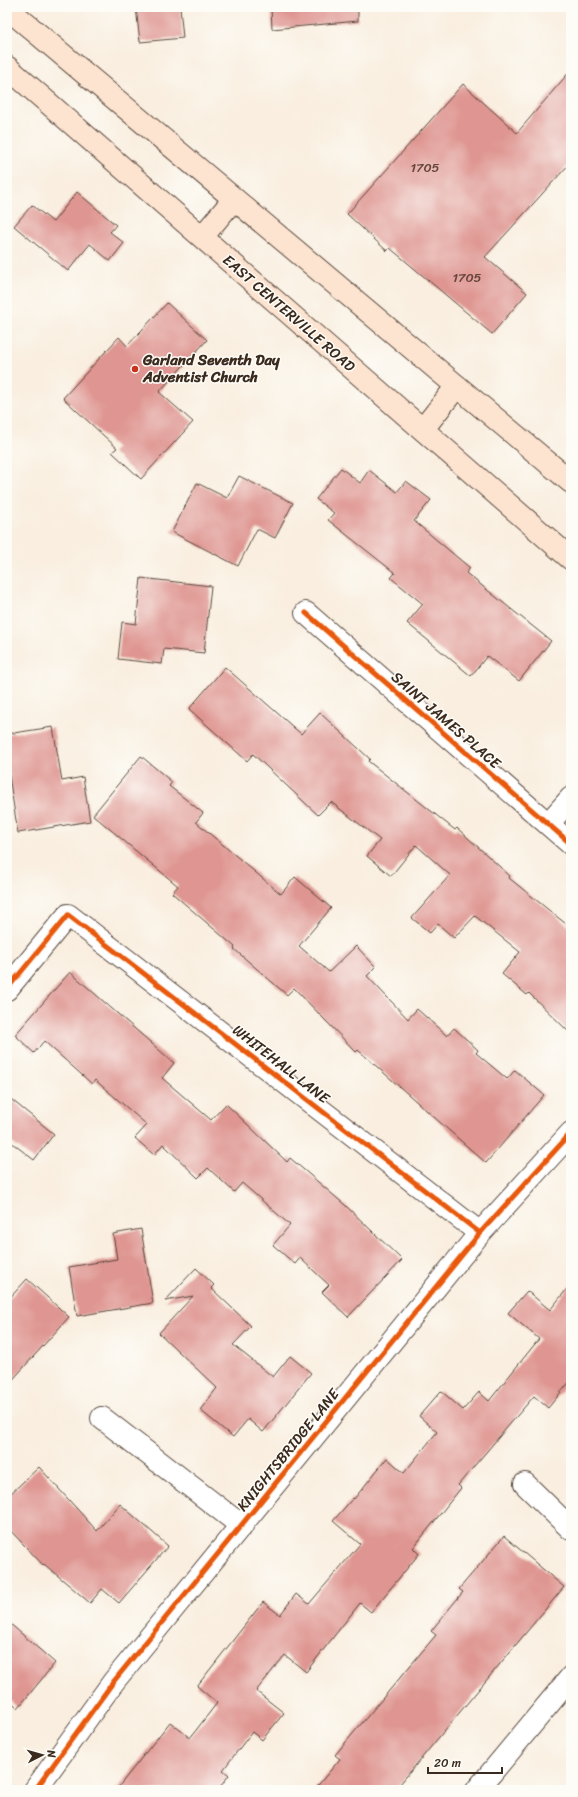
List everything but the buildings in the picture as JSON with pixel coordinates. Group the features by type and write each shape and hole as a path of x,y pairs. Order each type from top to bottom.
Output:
{"main road":[{"path":"7,8 571,482"},
{"name":"EAST CENTERVILLE ROAD","path":"7,67 571,559"},
{"path":"202,237 234,199"},
{"path":"423,429 457,386"}],"street":[{"name":"SAINT JAMES PLACE","path":"306,613 571,844"},
{"path":"548,824 571,798"},
{"name":"WHITEHALL LANE","path":"7,989 68,915 480,1233"},
{"name":"KNIGHTSBRIDGE LANE","path":"35,1790 114,1681 480,1233 571,1133"},
{"path":"102,1418 242,1526"},
{"path":"525,1484 571,1529"},
{"path":"477,1790 571,1677"}],"cycle path":[{"path":"306,613 571,844"},
{"path":"7,989 68,915 480,1233"},
{"path":"35,1790 114,1681 480,1233 571,1133"}],"place":[{"name":"Garland Seventh Day Adventist Church","path":"135,369"}]}
